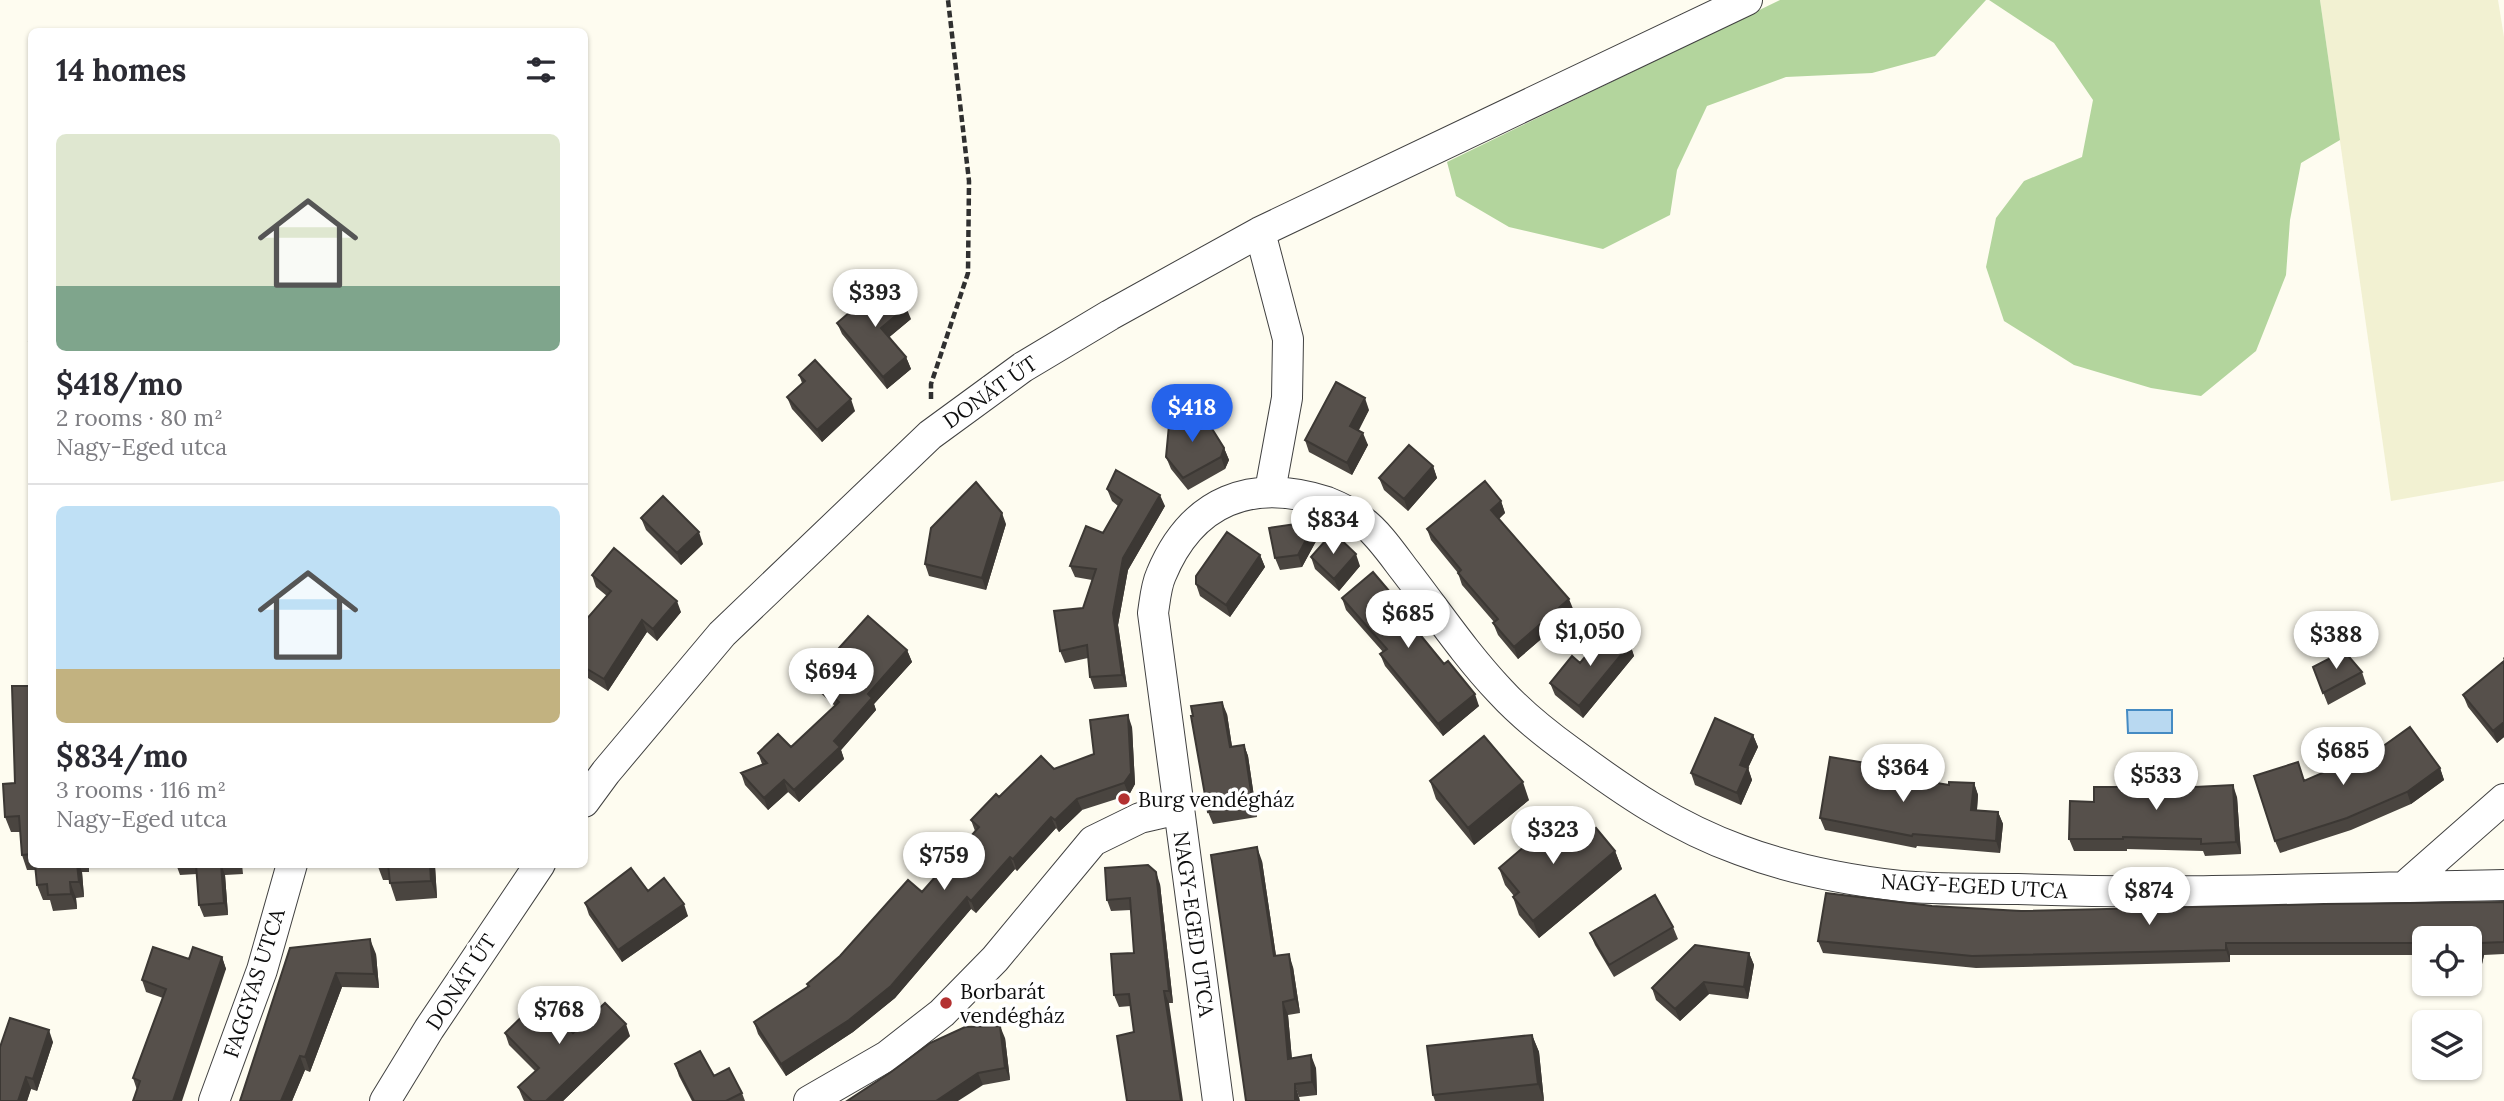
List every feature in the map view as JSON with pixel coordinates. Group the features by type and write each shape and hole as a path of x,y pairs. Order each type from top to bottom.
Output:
{"street":[{"name":"DONÁT ÚT","path":"588,797 722,634 930,435 1023,368 1110,315 1260,232 1747,0"},
{"path":"1260,232 1288,339 1287,398 1270,491"},
{"name":"NAGY-EGED UTCA","path":"1218,1101 1153,613 1159,579 1174,548 1191,528 1213,509 1234,497 1270,491 1328,503 1362,521 1390,552 1499,690 1555,740 1642,804 1694,832 1794,867 1900,886 2118,893 2504,885"},
{"path":"2404,887 2504,799"},
{"path":"809,1101 887,1056 942,1013 995,959 1093,841 1140,818 1179,809"},
{"name":"FAGGYAS UTCA","path":"214,1101 262,970 291,868"},
{"name":"DONÁT ÚT","path":"385,1101 437,1017 537,868"}],"path":[{"path":"930,435 932,384 968,273 969,181 948,0"}],"green space":[{"path":"1780,0 1986,0 1935,56 1872,73 1786,77 1707,106 1677,170 1670,215 1603,249 1509,227 1456,196 1447,162"},
{"path":"1989,0 2320,0 2340,140 2301,163 2290,220 2286,275 2256,351 2201,396 2151,388 2074,365 2004,321 1986,267 1996,218 2024,181 2082,157 2093,100 2054,43"},
{"path":"2320,0 2498,0 2504,37 2504,481 2391,501"}],"water":[{"path":"2127,710 2172,710 2172,733 2128,733"}],"building":[{"path":"885,282 906,307 881,328 906,357 883,377 837,323"},
{"path":"815,360 851,399 817,430 787,397 805,381 799,375"},
{"path":"1336,382 1365,398 1350,426 1363,433 1347,463 1305,440"},
{"path":"1199,408 1224,448 1221,457 1183,478 1166,457 1169,425"},
{"path":"1409,445 1433,466 1404,499 1379,478"},
{"path":"1116,470 1160,495 1123,558 1113,613 1122,675 1090,677 1087,645 1060,651 1054,611 1083,608 1096,569 1070,566 1086,526 1103,533 1122,500 1107,489"},
{"path":"1485,481 1501,501 1491,510 1569,599 1514,647 1493,623 1498,619 1458,573 1461,570 1427,529"},
{"path":"976,482 1002,513 982,578 925,564 931,528"},
{"path":"663,496 699,532 677,553 641,518"},
{"path":"1316,521 1298,555 1275,558 1269,528"},
{"path":"1227,532 1260,555 1226,605 1196,584 1196,576"},
{"path":"1333,532 1356,554 1334,579 1311,557"},
{"path":"614,548 677,601 653,629 642,620 604,679 588,669 588,617 611,591 592,575"},
{"path":"1373,572 1407,612 1404,615 1444,664 1448,661 1475,694 1438,724 1380,654 1387,649 1342,598"},
{"path":"868,616 907,650 868,694 872,698 834,741 840,747 794,790 784,780 764,798 741,773 767,763 758,753 778,734 791,747 839,702 812,678"},
{"path":"1609,628 1630,644 1579,706 1550,683 1572,656 1580,663"},
{"path":"2344,651 2362,672 2323,693 2313,667"},
{"path":"2504,661 2504,722 2493,731 2463,695"},
{"path":"12,686 28,686 28,854 22,855 19,816 5,817 3,784 15,783"},
{"path":"1222,702 1230,747 1244,745 1253,805 1208,812 1191,706"},
{"path":"1128,715 1131,773 1124,783 1077,799 1055,820 1051,817 1013,859 1010,857 971,901 967,897 891,986 849,1020 781,1064 754,1022 809,986 807,984 840,956 908,880 922,892 979,827 971,820 996,794 999,797 1041,756 1054,769 1094,754 1090,720"},
{"path":"1715,718 1753,735 1740,765 1748,768 1737,793 1691,773"},
{"path":"2410,727 2440,768 2407,792 2347,818 2275,841 2254,776 2298,762 2304,781 2359,757 2361,762"},
{"path":"1484,736 1523,782 1468,828 1430,781"},
{"path":"1830,757 1866,763 1864,771 1949,785 1949,782 1974,783 1971,810 1998,812 1996,841 1912,836 1820,818"},
{"path":"2142,773 2175,774 2175,788 2233,785 2236,842 2201,844 2201,839 2123,837 2069,839 2070,801 2094,802 2094,787 2141,787"},
{"path":"1560,816 1581,841 1596,828 1615,851 1533,921 1513,897 1519,892 1499,868"},
{"path":"1257,847 1274,956 1289,954 1295,999 1283,1002 1288,1059 1311,1055 1312,1082 1295,1084 1295,1101 1246,1101 1211,855"},
{"path":"1148,865 1156,872 1169,991 1164,991 1181,1101 1127,1101 1117,1036 1134,1032 1129,994 1114,995 1111,954 1134,953 1130,898 1107,900 1105,868"},
{"path":"35,868 77,868 79,882 70,882 71,894 48,895 47,884 37,885"},
{"path":"196,868 221,868 224,903 199,905"},
{"path":"388,868 430,868 431,881 390,883"},
{"path":"631,868 648,891 664,878 684,904 618,950 585,903"},
{"path":"1826,893 1932,906 2021,911 2504,902 2504,942 2482,943 2482,926 2412,926 2412,943 2226,943 2226,950 1972,956 1818,941"},
{"path":"1655,895 1673,927 1609,965 1590,933"},
{"path":"370,939 374,974 336,973 305,1057 300,1056 281,1101 240,1101 290,948"},
{"path":"1695,945 1749,953 1744,987 1704,982 1675,1009 1652,988"},
{"path":"153,947 189,959 193,947 222,957 173,1101 133,1101 140,1081 133,1078 166,989 142,980"},
{"path":"540,999 573,1033 605,1003 626,1024 546,1101 532,1101 518,1087 539,1068 505,1033"},
{"path":"10,1018 49,1030 33,1079 26,1077 18,1101 0,1101 0,1047"},
{"path":"1000,1026 1005,1068 978,1073 936,1101 847,1101 930,1043 965,1027"},
{"path":"1532,1035 1538,1084 1433,1095 1427,1046"},
{"path":"700,1051 714,1076 729,1068 742,1093 726,1101 694,1101 675,1064"}],"place":[{"name":"Burg vendégház","path":"1124,799"},
{"name":"Borbarát vendégház","path":"946,1003"}]}
